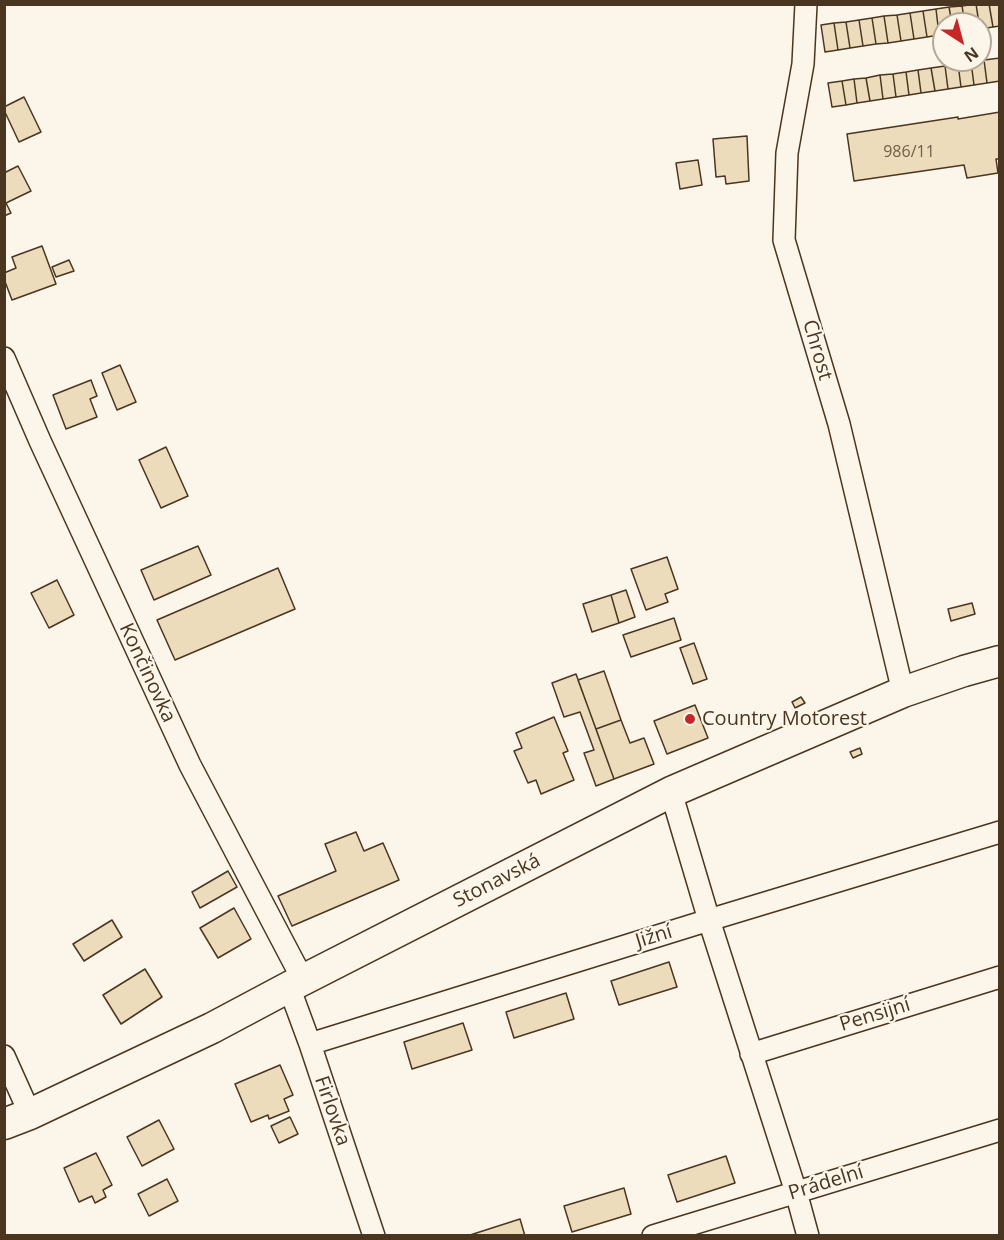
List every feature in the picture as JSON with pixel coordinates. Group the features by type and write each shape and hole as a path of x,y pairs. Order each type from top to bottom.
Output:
{"main road":[{"name":"Stonavská","path":"17,1119 212,1028 671,792 903,692 999,661"}],"street":[{"name":"Chrost","path":"806,4 803,64 787,153 784,240 839,424 903,692"},
{"name":"Končinovka","path":"4,358 190,765 296,983"},
{"path":"671,792 808,1236"},
{"name":"Jižní","path":"310,1044 999,832"},
{"name":"Pensijní","path":"751,1054 999,977"},
{"name":"Firlovka","path":"296,983 310,1044 374,1236"},
{"path":"4,1056 17,1119"},
{"name":"Prádelní","path":"653,1236 999,1130"}],"building":[{"path":"976,4 989,4 990,12 977,12"},
{"path":"976,4 977,12 963,12 962,6"},
{"path":"989,4 1000,4 1000,26 993,27"},
{"path":"962,6 963,12 950,12 949,7"},
{"path":"949,7 950,12 936,12 936,9"},
{"path":"936,9 936,12 932,12 932,36 927,37 923,11"},
{"path":"923,11 927,37 914,39 910,13"},
{"path":"910,13 914,39 901,41 897,15"},
{"path":"897,15 901,41 888,43 884,16"},
{"path":"884,16 888,43 876,44 872,18"},
{"path":"872,18 876,44 863,46 859,20"},
{"path":"859,20 863,46 850,48 846,22"},
{"path":"846,22 850,48 838,50 834,23"},
{"path":"834,23 838,50 825,52 821,25"},
{"path":"1000,58 1000,81 987,83 986,72 992,72 992,59"},
{"path":"931,68 932,72 946,72 948,89 935,91"},
{"path":"931,68 935,91 921,93 918,70"},
{"path":"918,70 921,93 909,95 906,72"},
{"path":"906,72 909,95 896,97 893,74"},
{"path":"946,72 959,72 961,87 948,89"},
{"path":"959,72 972,72 974,85 961,87"},
{"path":"972,72 986,72 987,83 974,85"},
{"path":"893,74 896,97 883,99 880,75"},
{"path":"880,75 883,99 870,101 866,78"},
{"path":"866,78 870,101 857,103 854,79"},
{"path":"854,79 857,103 846,105 842,81"},
{"path":"842,81 846,105 832,107 828,83"},
{"path":"24,97 41,132 19,142 4,107"},
{"path":"1000,112 1000,159 996,159 998,173 967,178 964,165 854,181 847,134"},
{"path":"747,136 749,181 726,184 725,176 716,177 713,139"},
{"path":"698,160 702,185 680,189 676,163"},
{"path":"18,166 31,191 6,203 11,213 4,216 4,173"},
{"path":"42,246 56,284 12,300 4,273 16,268 12,257"},
{"path":"69,260 74,271 56,277 52,267"},
{"path":"120,365 136,402 117,410 102,373"},
{"path":"91,380 97,396 90,399 97,417 66,429 53,395"},
{"path":"166,447 188,496 161,508 139,460"},
{"path":"198,546 211,575 154,600 141,570"},
{"path":"667,557 678,589 665,594 668,602 646,610 631,569"},
{"path":"278,568 295,609 175,660 157,620"},
{"path":"57,580 74,615 49,628 31,593"},
{"path":"626,590 635,617 619,623 611,595"},
{"path":"611,595 619,623 592,632 583,604"},
{"path":"972,603 975,614 951,621 948,609"},
{"path":"674,618 681,640 631,657 623,635"},
{"path":"694,643 707,679 693,684 680,648"},
{"path":"604,671 621,720 596,729 578,680"},
{"path":"576,674 614,779 596,786 584,753 594,750 580,712 564,717 552,683"},
{"path":"801,697 805,703 795,708 792,702"},
{"path":"695,705 708,738 667,754 654,721"},
{"path":"554,717 568,751 563,753 574,780 541,794 536,780 528,783 514,751 522,748 516,733"},
{"path":"621,720 630,743 644,738 654,764 614,779 596,729"},
{"path":"860,748 862,754 853,758 850,752"},
{"path":"356,832 364,851 383,843 399,880 292,926 278,896 336,871 325,844"},
{"path":"228,871 237,887 200,908 192,892"},
{"path":"234,908 251,939 218,958 200,928"},
{"path":"112,920 122,937 84,961 73,944"},
{"path":"669,962 677,987 619,1005 611,981"},
{"path":"145,969 162,997 121,1024 103,995"},
{"path":"566,993 574,1019 514,1038 506,1012"},
{"path":"463,1023 472,1050 412,1069 404,1042"},
{"path":"280,1065 293,1095 284,1099 289,1111 269,1119 268,1115 251,1122 235,1084"},
{"path":"290,1117 298,1134 279,1143 271,1126"},
{"path":"159,1120 174,1149 142,1166 127,1137"},
{"path":"96,1153 112,1185 103,1190 106,1197 95,1203 92,1196 79,1202 64,1168"},
{"path":"726,1156 735,1183 677,1202 668,1175"},
{"path":"167,1179 178,1201 149,1216 138,1194"},
{"path":"624,1188 631,1214 572,1232 564,1206"},
{"path":"520,1219 525,1236 467,1236"}],"place":[{"name":"Country Motorest","path":"690,719"}]}
